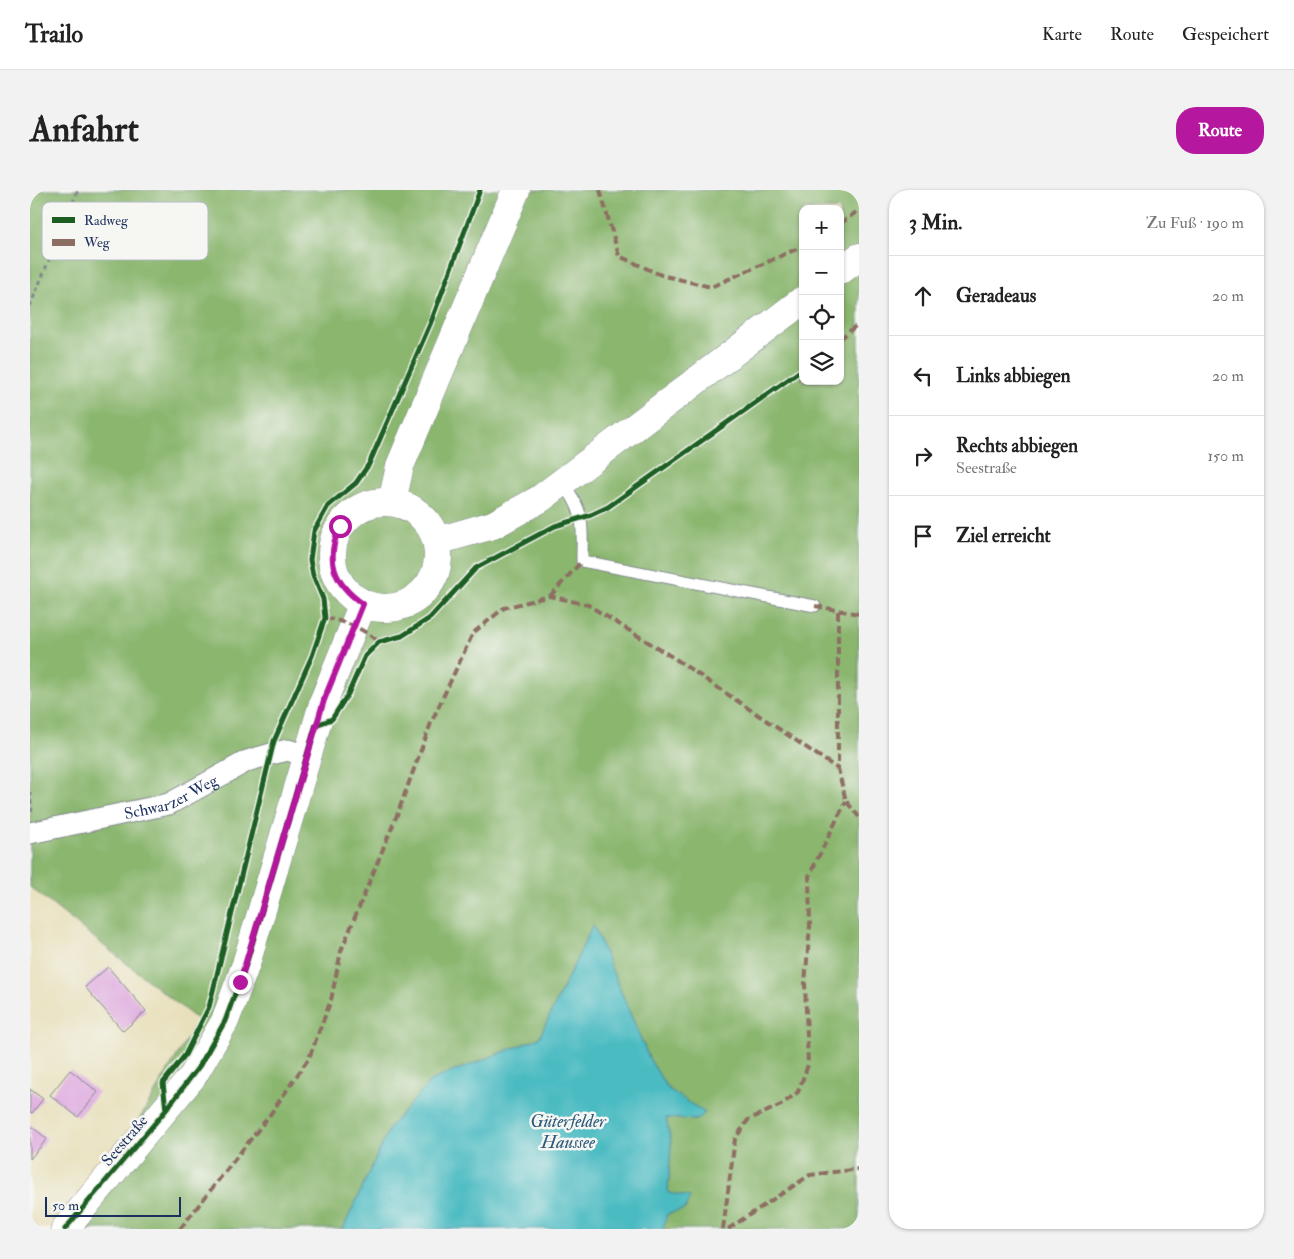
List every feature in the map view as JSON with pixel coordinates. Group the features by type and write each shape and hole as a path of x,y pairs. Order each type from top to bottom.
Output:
{"main road":[{"path":"392,502 400,466 516,190"},
{"path":"844,268 859,257"},
{"path":"437,541 506,519 563,483 799,303"},
{"path":"377,502 392,502 407,506 420,514 430,526 437,541 439,556 430,584 420,596 407,604 393,608 377,608 363,604 350,595 340,584 334,570 332,555 334,540 340,526 362,506 377,502"},
{"name":"Seestraße","path":"64,1229 171,1104 200,1065 218,1036 234,1001 246,964 324,700 363,604"}],"street":[{"name":"Schwarzer Weg","path":"30,833 169,804 247,761 271,754 288,750 306,756"}],"lane":[{"path":"563,483 577,502 582,517 582,561 815,606"}],"path":[{"path":"73,202 78,190"},
{"path":"30,306 49,260"}],"green space":[{"path":"30,190 859,190 859,1229 663,1229 667,1214 685,1209 690,1197 668,1194 671,1143 666,1118 696,1120 704,1113 667,1088 649,1058 593,925 539,1038 432,1080 390,1127 343,1229 65,1229 98,1189 198,1020 30,887"}],"water":[{"name":"Güterfelder Haussee","path":"593,925 649,1058 667,1088 705,1113 696,1120 666,1118 671,1143 668,1193 690,1197 685,1209 667,1214 663,1229 343,1229 390,1127 432,1080 539,1038"}],"building":[{"path":"108,967 146,1011 123,1031 85,987"},
{"path":"70,1070 98,1092 78,1117 50,1095"},
{"path":"30,1089 43,1099 32,1113 30,1112"},
{"path":"30,1125 47,1139 30,1159"}],"marked path":[{"path":"600,190 619,256 661,275 711,287 799,248"},
{"path":"844,221 859,210"},
{"path":"844,336 859,323"},
{"path":"550,596 582,561"},
{"path":"180,1229 269,1116 309,1058 331,1000 341,951 397,815 431,723 473,633 504,608 550,596 588,605 677,660 838,769"},
{"path":"815,606 859,614"},
{"path":"838,611 838,769 846,801 859,817"},
{"path":"325,618 347,623 361,629 379,642 384,641"},
{"path":"723,1229 735,1139 748,1120 781,1105 798,1092 808,1065 805,983 810,926 809,876 846,801"},
{"path":"728,1229 810,1175 859,1169"}],"cycle path":[{"path":"166,1110 163,1083 185,1055 209,1007 274,741 312,656 325,618 323,599 313,575 310,560 314,531 328,506 356,483 369,464 431,322 480,190"},
{"path":"65,1229 166,1110 200,1065 225,1021 246,964 316,725 332,719 348,694 365,656 379,642 402,636 430,618 476,568 555,526 591,515 608,507 799,372"}],"route":[{"path":"240,982 324,700 363,604 350,595 340,584 334,570 332,555 334,540 340,526"}]}
